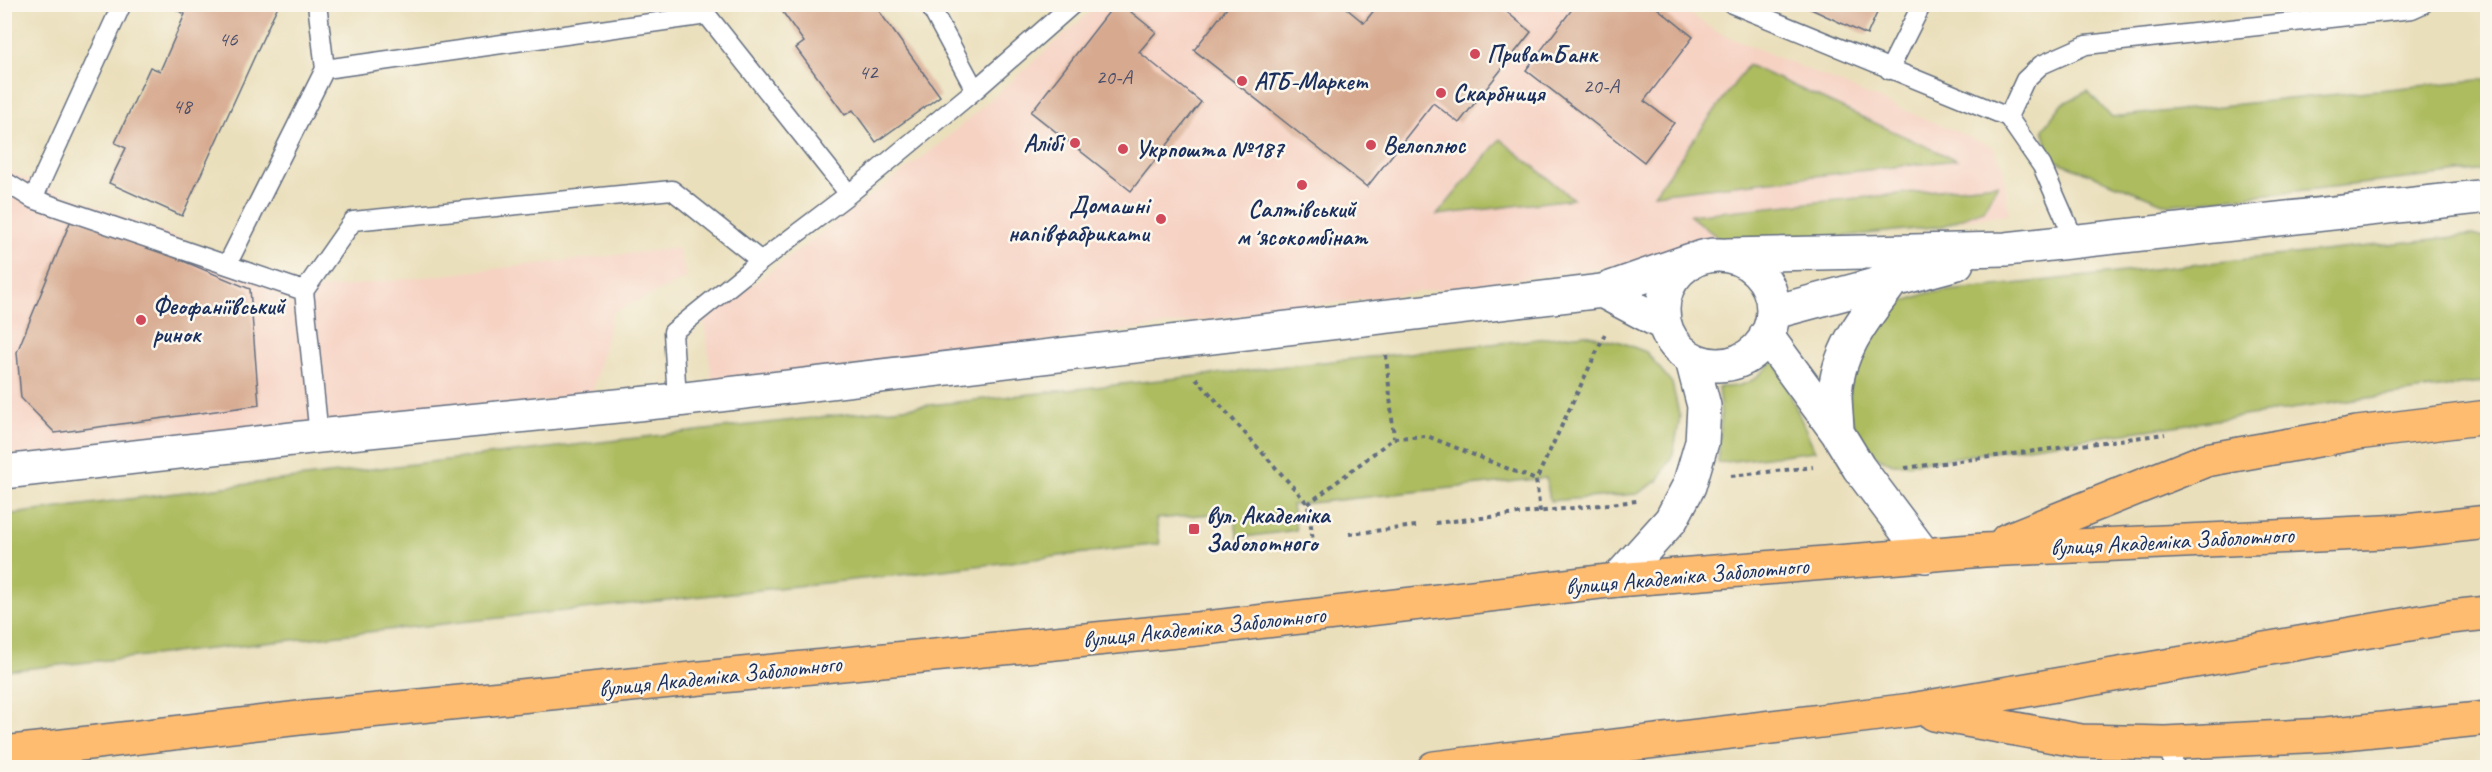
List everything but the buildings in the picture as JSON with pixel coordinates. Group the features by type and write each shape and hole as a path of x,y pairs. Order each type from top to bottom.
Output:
{"highway":[{"path":"1984,550 2206,460 2357,433 2487,417"},
{"name":"вулиця Академіка Заболотного","path":"4,753 308,717 1197,629 1617,580 1984,550 2405,531 2487,522"},
{"path":"1434,768 1911,710 2450,617 2487,613"},
{"path":"1911,710 2170,755 2325,735 2487,718"}],"street":[{"path":"4,472 319,436 677,400 1602,291 1709,255 2006,249 2487,196"},
{"path":"2441,201 2487,208"},
{"path":"1770,323 1893,280 2006,249"},
{"path":"1692,260 1677,272 1667,288 1662,306 1664,324 1671,340 1692,360 1721,365 1749,356 1762,343 1770,323 1772,296 1761,275 1742,259 1727,255"},
{"path":"1837,432 1835,394 1840,365 1858,326 1893,280"},
{"path":"1602,291 1664,324"},
{"path":"1770,323 1859,468 1925,556"},
{"path":"1617,580 1671,520 1689,486 1702,442 1704,406 1692,360"}],"lane":[{"path":"33,199 122,4"},
{"path":"227,265 325,69 317,4"},
{"path":"929,4 975,90"},
{"path":"677,400 673,333 761,261 849,194 975,90 1073,4"},
{"path":"1732,4 2008,117 2042,166 2075,241"},
{"path":"1889,70 1922,4"},
{"path":"2008,117 2025,80 2041,64 2086,45 2412,9 2423,4"},
{"path":"325,69 707,15 849,194"},
{"path":"4,181 33,199 304,291"},
{"path":"319,436 304,291 353,221 672,190 761,261"}],"path":[{"path":"1540,512 1536,480 1605,334"},
{"path":"1163,341 1308,504 1313,541"},
{"path":"1385,349 1394,438"},
{"path":"1436,523 1654,499 1689,486 1738,475 1821,466 1908,468 2168,434"},
{"path":"1308,504 1394,438 1427,436 1536,480"},
{"path":"1350,534 1416,526"}],"shaded area":[{"path":"1098,5 1676,5 1717,32 1993,147 2003,167 2009,214 713,385 704,321 940,144"},
{"path":"4,167 17,175 311,290 678,248 687,278 612,313 592,395 5,469"}],"green space":[{"path":"1748,65 1956,160 1654,194"},
{"path":"2487,79 2487,170 2168,205 2051,159 2043,129 2062,104 2088,91 2111,117"},
{"path":"1500,139 1573,199 1437,215"},
{"path":"1998,184 1983,210 1943,226 1731,248 1689,215"},
{"path":"2472,235 2487,239 2487,381 1909,464 1893,464 1877,457 1860,437 1848,412 1854,351 1894,305 1928,293"},
{"path":"1585,334 1620,342 1646,352 1672,383 1680,418 1673,454 1658,481 1637,494 1550,501 1546,478 1292,505 1296,530 1238,538 1233,512 1156,519 1160,544 918,573 5,671 5,515 597,442"},
{"path":"1775,360 1815,451 1718,463 1721,415 1718,387 1744,384 1762,373"}],"place":[{"name":"ПриватБанк","path":"1475,54"},
{"name":"АТБ-Маркет","path":"1242,81"},
{"name":"Скарбниця","path":"1441,93"},
{"name":"Алібі","path":"1075,143"},
{"name":"Велоплюс","path":"1371,145"},
{"name":"Укрпошта №187","path":"1123,149"},
{"name":"Салтівський мʼясокомбінат","path":"1302,185"},
{"name":"Домашні напівфабрикати","path":"1161,219"},
{"name":"Феофаніївський ринок","path":"141,320"},
{"name":"вул. Академіка Заболотного","path":"1194,529"}]}
